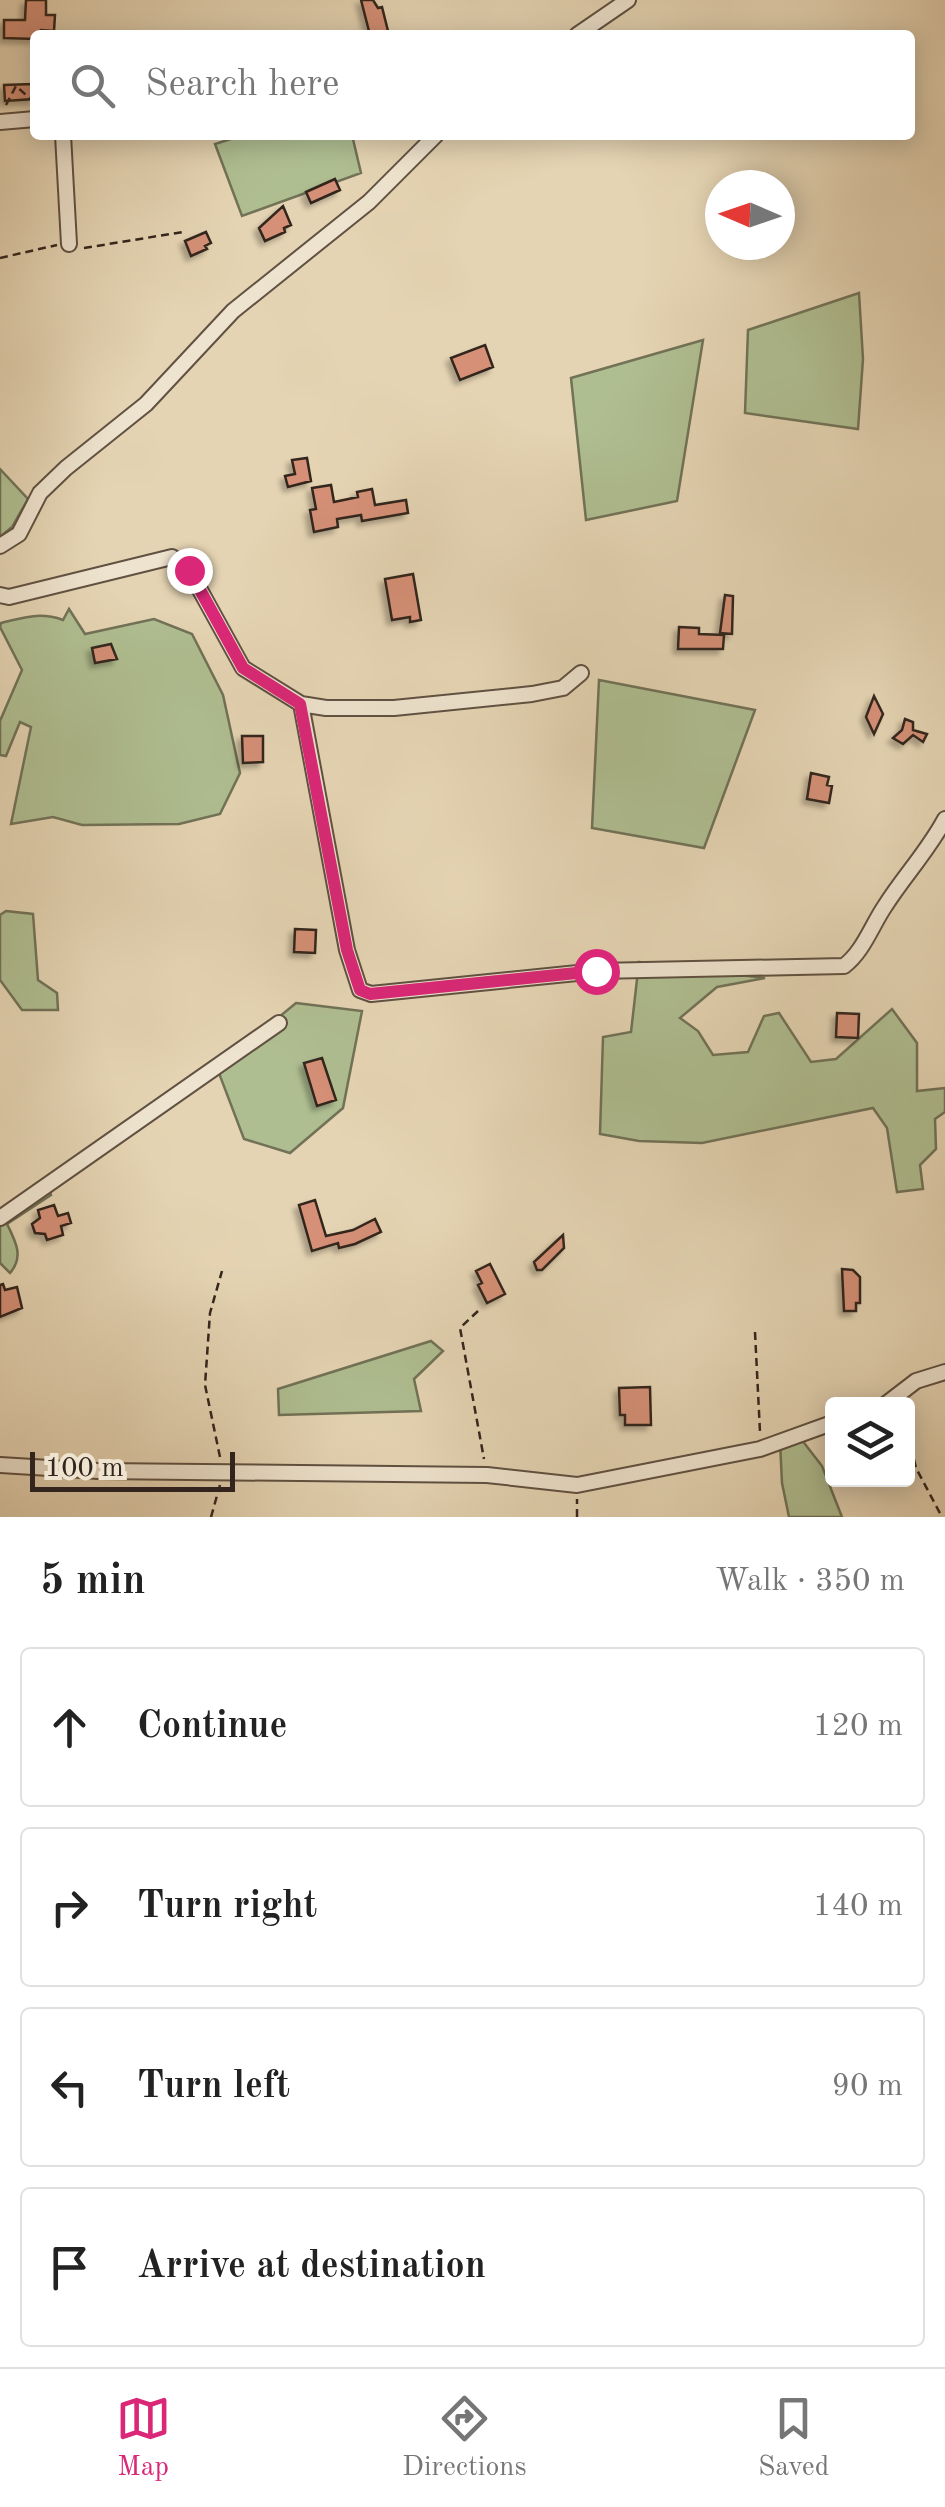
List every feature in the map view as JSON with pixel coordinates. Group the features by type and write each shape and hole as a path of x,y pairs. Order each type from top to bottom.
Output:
{"street":[{"path":"584,30 628,0"},
{"path":"0,119 30,119"},
{"path":"63,140 69,244"},
{"path":"0,546 19,534 40,494 66,468 146,404 233,311 369,202 431,140"},
{"path":"0,595 9,597 172,557 189,570 243,668 300,704 326,708 394,708 532,694 563,688 581,672"},
{"path":"300,704 347,950 360,990 370,994 596,971 844,966 853,959 945,819"},
{"path":"0,1218 279,1024"},
{"path":"895,1397 916,1381 945,1372"},
{"path":"0,1465 98,1471 487,1475 577,1485 760,1449 825,1426"}],"path":[{"path":"0,119 16,86 30,98"},
{"path":"0,258 40,246 69,244 80,248 182,232"},
{"path":"211,1517 222,1471 206,1385 210,1313 222,1272"},
{"path":"478,1312 460,1328 487,1475"},
{"path":"756,1332 760,1449"},
{"path":"915,1464 942,1517"},
{"path":"577,1485 577,1517"}],"green space":[{"path":"227,140 353,140 361,173 242,216 215,144"},
{"path":"859,293 863,359 858,429 745,413 748,330"},
{"path":"703,340 677,501 586,520 571,378"},
{"path":"0,469 28,499 12,527 0,537"},
{"path":"69,609 85,634 154,619 192,634 223,695 240,773 220,814 179,824 82,825 53,817 11,824 31,727 20,722 6,756 0,755 0,721 22,670 1,623 40,616 63,620"},
{"path":"599,680 755,710 704,848 592,828"},
{"path":"6,911 33,914 38,980 57,993 58,1010 22,1010 0,980 0,915"},
{"path":"639,962 765,978 717,987 680,1018 698,1031 713,1055 748,1052 764,1016 779,1013 811,1062 836,1059 892,1009 917,1043 917,1091 945,1088 945,1112 935,1119 936,1149 920,1165 923,1189 897,1192 887,1128 873,1108 702,1143 639,1141 600,1134 603,1037 631,1032"},
{"path":"296,1003 362,1011 343,1108 290,1153 244,1139 217,1068"},
{"path":"47,1185 51,1195 7,1224 18,1255 10,1273 0,1263 0,1219"},
{"path":"431,1341 443,1351 414,1379 421,1411 279,1415 278,1389"},
{"path":"798,1435 822,1466 825,1487 830,1487 842,1517 789,1517 780,1442"}],"building":[{"path":"26,0 46,0 46,15 55,15 54,30 30,30 30,39 4,38 4,20 25,20"},
{"path":"361,0 373,0 378,8 382,7 388,30 369,30"},
{"path":"30,84 30,99 5,101 4,85"},
{"path":"335,179 340,190 311,203 306,192"},
{"path":"283,206 291,225 265,241 259,228"},
{"path":"206,232 211,243 191,256 185,241"},
{"path":"485,345 493,367 460,380 451,358"},
{"path":"307,458 311,481 288,487 285,476 295,474 292,460"},
{"path":"331,485 334,502 358,497 357,492 372,489 375,505 406,500 408,513 362,521 361,515 337,519 338,527 314,532 310,510 316,509 312,488"},
{"path":"413,574 421,620 392,620 385,579"},
{"path":"725,595 733,596 732,634 720,633"},
{"path":"679,627 699,628 699,634 724,635 723,649 678,649"},
{"path":"111,644 117,659 95,663 92,648"},
{"path":"874,696 883,714 874,734 866,717"},
{"path":"905,719 913,722 913,730 927,734 923,742 913,735 903,744 893,738 902,730"},
{"path":"242,736 263,736 263,762 243,763"},
{"path":"811,773 829,777 829,803 807,799"},
{"path":"295,929 316,930 315,953 294,952"},
{"path":"837,1013 859,1014 858,1038 836,1037"},
{"path":"322,1058 336,1100 317,1106 304,1063"},
{"path":"315,1200 326,1236 353,1230 375,1219 381,1232 355,1244 339,1248 338,1243 312,1251 299,1205"},
{"path":"54,1205 58,1216 68,1213 71,1223 61,1226 63,1235 47,1240 45,1234 35,1233 32,1224 40,1218 38,1210"},
{"path":"563,1235 564,1248 542,1270 537,1270 534,1262"},
{"path":"490,1264 505,1294 487,1303 476,1271"},
{"path":"842,1269 853,1270 860,1277 860,1303 856,1303 856,1311 844,1311"},
{"path":"0,1285 5,1290 17,1287 22,1308 0,1317"},
{"path":"650,1387 651,1425 625,1425 625,1415 620,1415 619,1388"}],"route":[{"path":"189,570 243,668 300,704 347,950 360,990 370,994 596,971"}]}
